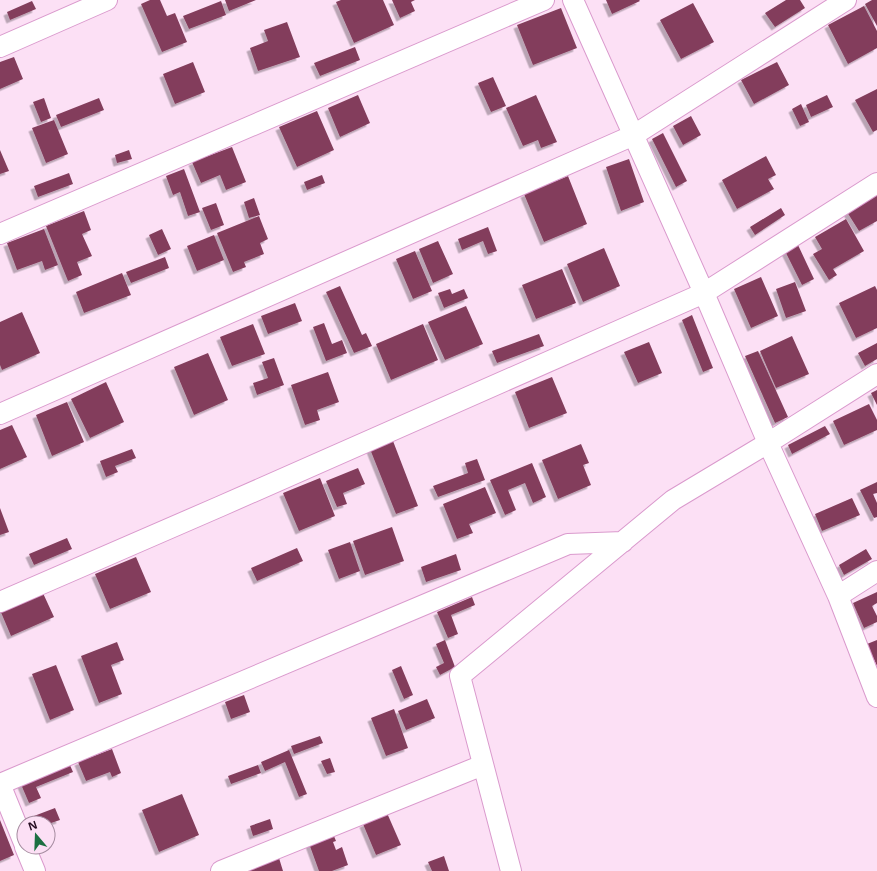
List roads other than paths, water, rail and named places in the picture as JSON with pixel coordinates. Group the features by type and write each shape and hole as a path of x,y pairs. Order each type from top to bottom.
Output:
{"street":[{"path":"0,47 107,0"},
{"path":"0,234 544,0"},
{"path":"573,0 704,293 768,443 838,596 877,697"},
{"path":"0,414 634,136 846,0"},
{"path":"0,602 229,503 704,293 877,183"},
{"path":"511,871 460,676 673,500 768,443 877,374"},
{"path":"16,823 0,784 568,544 623,542"},
{"path":"838,596 877,571"},
{"path":"221,871 483,765"},
{"path":"29,855 35,871"}]}
